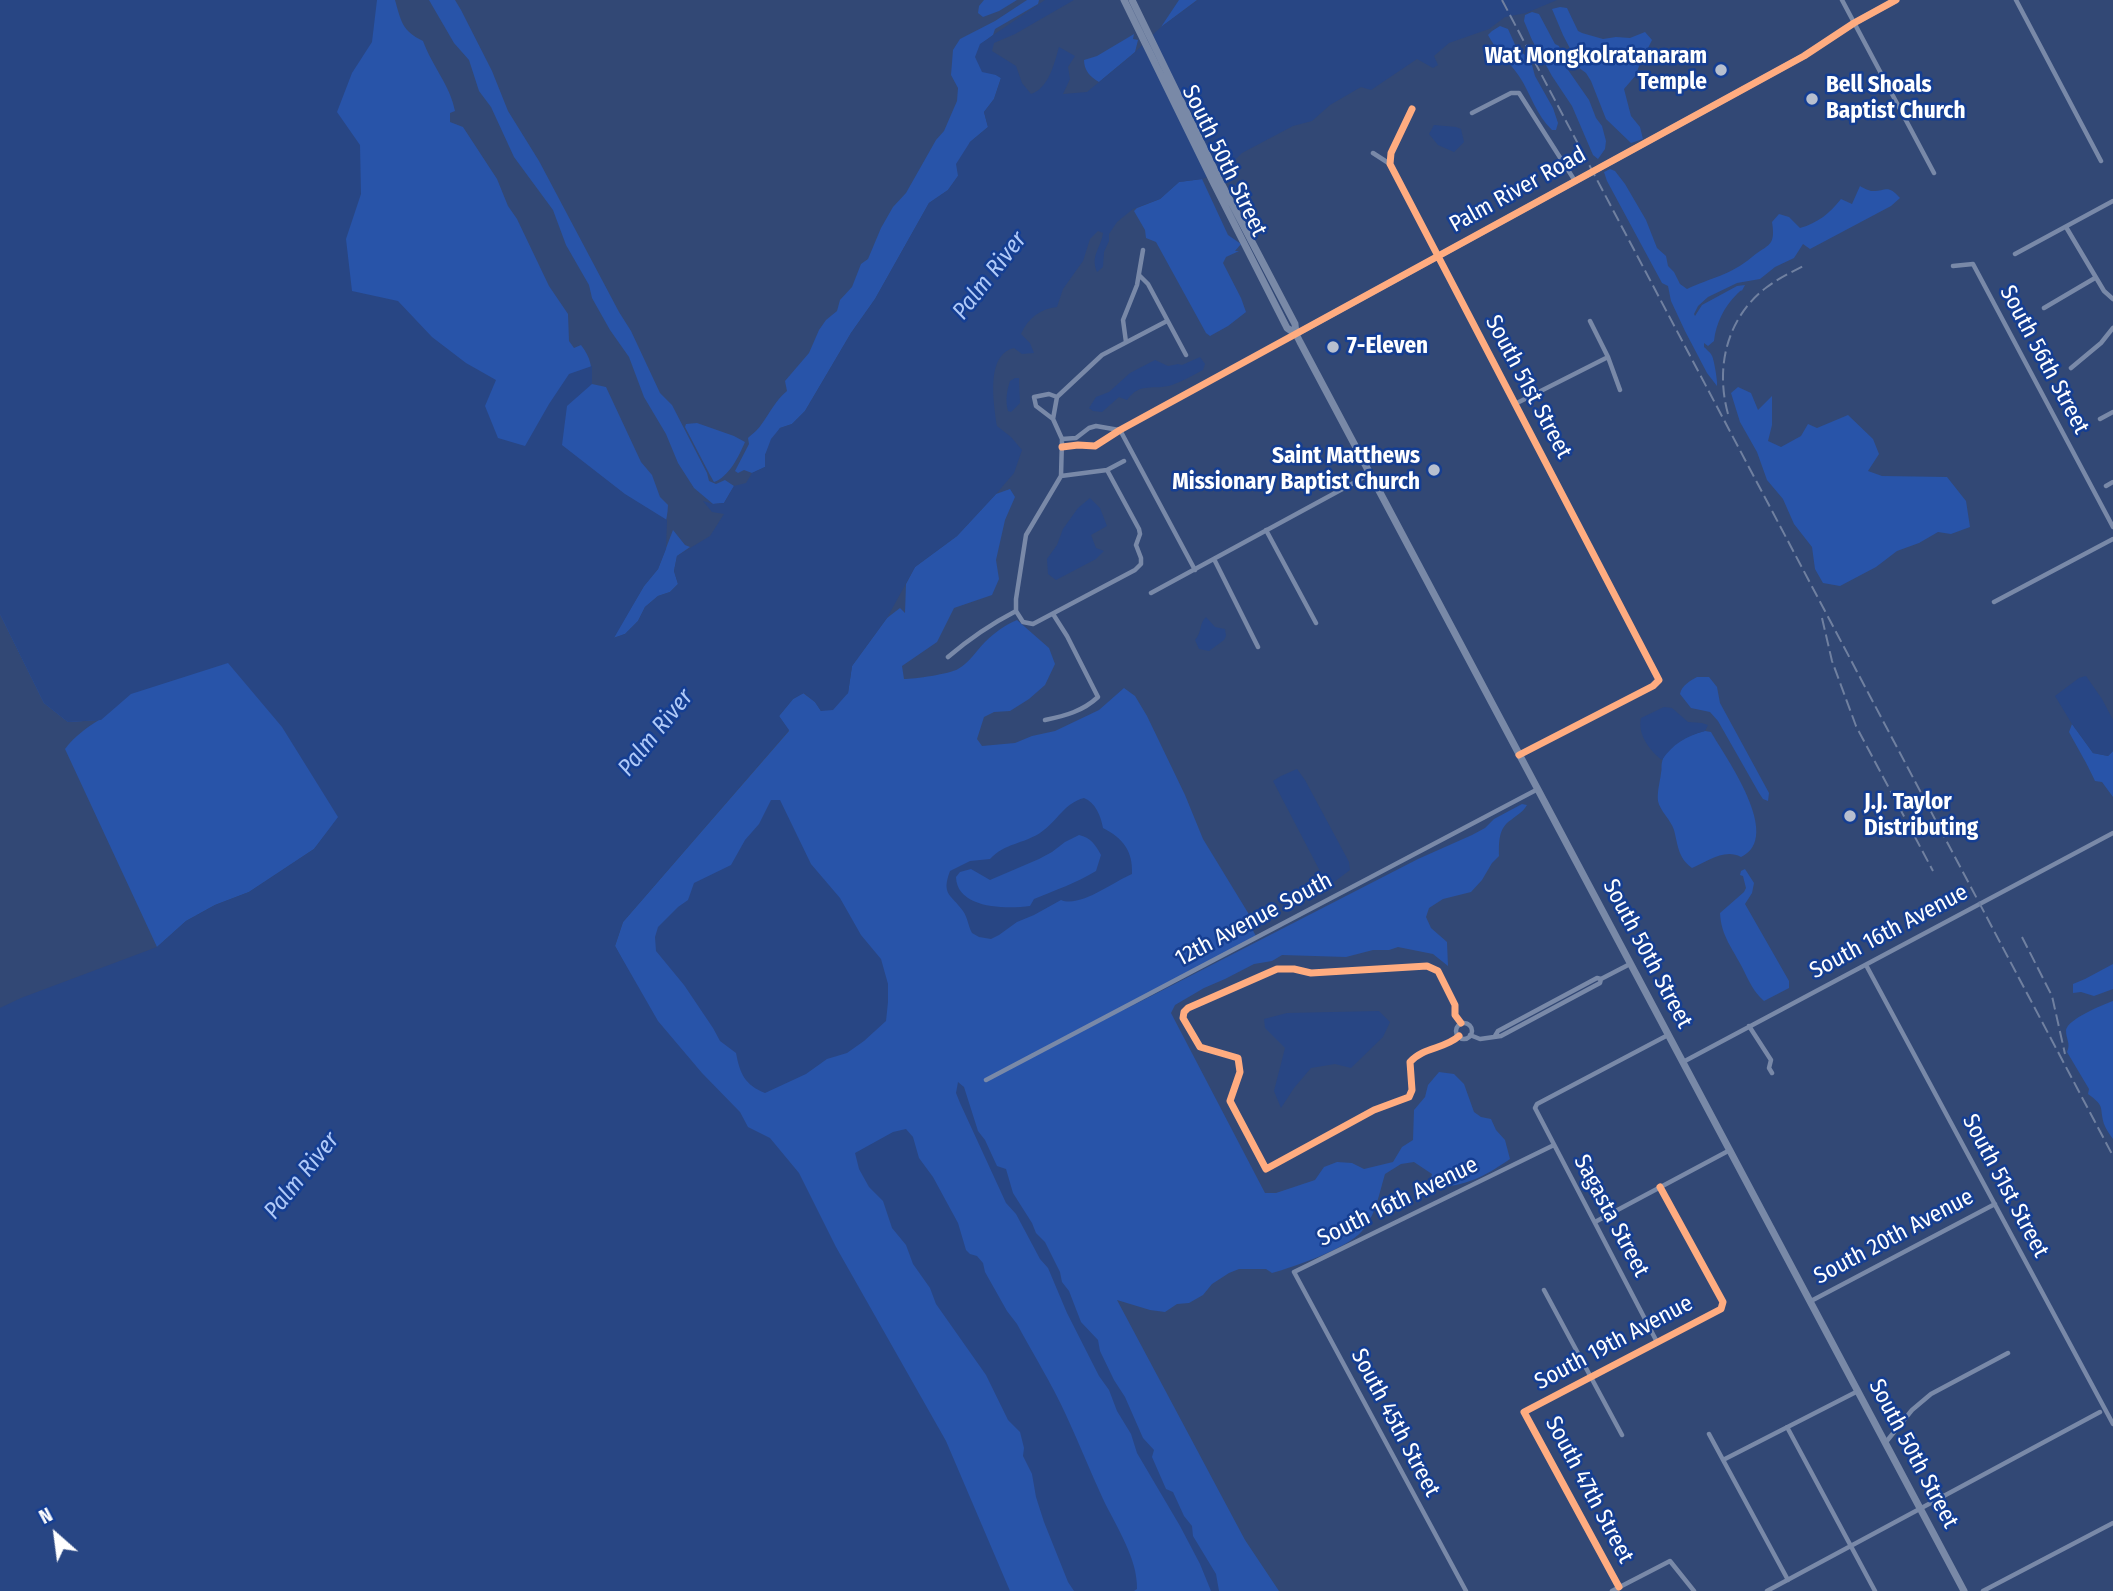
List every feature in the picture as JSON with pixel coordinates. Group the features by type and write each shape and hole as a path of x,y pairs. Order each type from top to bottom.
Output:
{"main road":[{"name":"South 50th Street","path":"1124,0 1138,21 1217,183 1295,324 1296,334 1964,1591"},
{"name":"South 50th Street","path":"1132,0 1138,21"}],"street":[{"path":"1842,0 1934,173"},
{"name":"Palm River Road","path":"1062,447 1101,444 1120,430 1804,56 1854,23 1896,0"},
{"path":"2016,0 2101,161"},
{"path":"1472,113 1511,93 1519,93 1575,180"},
{"path":"1373,153 1390,164 1391,153 1412,109"},
{"name":"South 51st Street","path":"1390,164 1659,680 1653,686 1519,754"},
{"path":"2015,254 2113,201"},
{"path":"2066,226 2095,278 2113,299"},
{"path":"1126,342 1123,320 1139,275 1143,250"},
{"name":"South 56th Street","path":"1953,266 1973,264 2113,527"},
{"path":"1139,275 1148,284 1186,355"},
{"path":"2044,308 2095,278"},
{"path":"1053,419 1057,397 1094,362 1167,321"},
{"path":"1590,321 1608,357 1619,390"},
{"path":"2071,368 2101,343 2113,328"},
{"path":"1516,404 1608,357"},
{"path":"1057,397 1049,394 1034,397 1037,407 1053,419 1062,439 1061,477 1026,535 1016,611 1023,622 1028,624 1053,614 1141,564 1136,545 1139,529 1107,470"},
{"path":"2101,419 2113,412"},
{"name":"Palm River Road","path":"1062,439 1081,436 1089,428 1096,426 1120,430"},
{"path":"1120,430 1195,570"},
{"path":"1081,436 1083,445"},
{"path":"1061,477 1107,470 1124,461"},
{"path":"1151,593 1370,474"},
{"path":"2106,486 2113,482"},
{"path":"1266,530 1317,623"},
{"path":"1994,602 2113,539"},
{"path":"1214,559 1258,647"},
{"path":"948,657 994,622 1016,611"},
{"path":"1045,720 1066,716 1090,705 1098,697 1053,614"},
{"name":"12th Avenue South","path":"986,1080 1538,789"},
{"name":"South 16th Avenue","path":"1683,1062 2113,833"},
{"path":"1470,1035 1480,1039 1495,1036 1498,1031 1554,1000 1630,964"},
{"name":"South 51st Street","path":"1866,965 2113,1424"},
{"path":"1459,1036 1457,1029 1461,1024 1470,1026 1472,1030 1466,1038 1459,1036 1410,1062 1412,1090 1409,1097 1374,1110 1266,1168 1230,1101 1240,1072 1238,1058 1200,1047 1183,1018 1188,1008 1277,969 1311,973 1427,966 1438,971 1455,1005 1455,1016 1461,1024"},
{"path":"1749,1026 1771,1060 1769,1068 1772,1073"},
{"name":"Sagasta Street","path":"1657,1342 1535,1105 1668,1035"},
{"name":"South 16th Avenue","path":"1294,1272 1554,1145"},
{"path":"1595,1222 1730,1150"},
{"name":"South 19th Avenue","path":"1524,1412 1721,1308 1723,1302 1660,1187"},
{"name":"South 20th Avenue","path":"1810,1301 1995,1204"},
{"name":"South 45th Street","path":"1294,1272 1466,1591"},
{"path":"1544,1290 1622,1436"},
{"path":"1885,1443 1912,1409 1931,1394 2008,1353"},
{"path":"1723,1460 1858,1391"},
{"name":"South 47th Street","path":"1524,1412 1619,1587"},
{"path":"1767,1591 2100,1412"},
{"path":"1787,1427 1875,1591"},
{"path":"1709,1434 1788,1580"},
{"path":"1983,1591 2113,1524"},
{"path":"1612,1591 1670,1561 1694,1591"}],"shaded area":[{"path":"0,0 395,0 403,25 423,41 449,93 455,111 450,113 450,122 463,127 497,179 549,286 568,314 569,341 574,348 581,345 587,354 592,384 606,387 641,462 652,475 660,497 668,505 667,518 659,540 625,590"},
{"path":"429,0 455,0 461,10 492,71 508,111 539,161 631,331 660,393 672,405 709,481 716,484 725,480 734,486 724,503 713,504 694,488 678,463 666,434 644,397 629,357 592,298 589,285 566,245 553,210 514,157 491,107 479,91 469,60 454,43"},
{"path":"984,0 1017,0 983,17 978,13"},
{"path":"1027,0 1039,0 1038,4 995,29 993,35 980,45 996,75 1001,78 994,99 984,112 988,127 970,142 958,176 948,190 929,203 875,299 851,333 805,411 792,424 780,428 765,455 765,467 752,473 744,470 738,473 735,471 749,444 748,438 760,427 787,391 785,381 809,353 826,320 837,311 840,300 852,287 861,264 868,259 893,207 906,193 936,140 944,131 957,101 958,88 951,75 953,50 960,39"},
{"path":"1179,0 1197,0 1161,27"},
{"path":"1567,8 1578,31 1582,33 1603,39 1630,38 1645,32 1652,40 1636,75 1624,89 1631,116 1640,127 1643,139 1631,143 1606,119 1591,81 1578,67 1552,9"},
{"path":"1532,12 1539,14 1555,44 1559,46 1566,67 1589,100 1602,126 1606,141 1605,149 1598,159 1593,155 1572,106 1532,40 1524,21 1525,15"},
{"path":"1500,26 1508,29 1518,51 1524,54 1532,65 1535,76 1553,108 1558,123 1556,130 1552,130 1542,118 1519,76 1488,35"},
{"path":"1134,34 1133,39 1138,40 1135,52 1099,82 1090,75 1084,60 1097,56"},
{"path":"1610,169 1615,171 1625,184 1646,220 1657,248 1666,256 1668,266 1680,284 1687,289 1736,268 1770,244 1773,236 1772,222 1779,214 1789,217 1800,228 1806,226 1823,217 1841,199 1852,204 1860,186 1871,191 1889,189 1900,198 1891,206 1810,249 1803,244 1794,258 1775,267 1760,279 1737,283 1708,297 1698,306 1695,316 1702,305 1737,286 1745,285 1725,310 1714,341 1708,346 1704,343 1713,358 1717,386 1707,373 1685,331 1671,301 1668,286 1662,283 1607,181 1604,172"},
{"path":"1202,179 1228,235 1241,244 1235,251 1239,251 1226,257 1223,263 1246,312 1210,336 1156,242 1146,238 1145,230 1134,211 1160,199 1179,182"},
{"path":"0,333 322,757 339,817 314,849 249,892 215,905 186,921 157,947 65,749 99,720 68,722 44,703 0,614"},
{"path":"1738,387 1751,393 1758,410 1772,396 1772,425 1768,441 1781,447 1801,436 1808,424 1817,428 1848,415 1873,439 1879,454 1868,471 1882,476 1947,477 1966,501 1970,527 1951,534 1938,532 1897,551 1876,567 1840,586 1823,583 1815,569 1812,547 1794,524 1783,499 1767,480 1757,452 1740,422 1731,393"},
{"path":"697,423 745,442 729,471 714,482 685,427 686,424"},
{"path":"1010,489 1015,497 1005,520 996,560 999,579 992,595 954,608 937,642 902,666 904,679 958,669 992,635 1017,620 1049,648 1055,664 1045,685 1029,699 1010,711 994,712 984,717 977,739 982,746 1015,743 1055,731 1099,710 1124,688 1135,696 1185,795 1203,839 1253,921 1250,925 1257,938 1122,1011 1418,859 1472,835 1522,804 1527,805 1504,827 1500,836 1499,856 1471,892 1443,899 1429,908 1426,917 1431,928 1447,942 1448,966 1433,954 1398,947 1346,957 1282,955 1272,961 1254,964 1204,988 1175,1005 1171,1013 1265,1193 1276,1193 1315,1180 1324,1167 1337,1162 1352,1163 1364,1169 1393,1162 1402,1147 1413,1140 1414,1110 1439,1072 1454,1074 1464,1084 1474,1112 1491,1119 1505,1140 1510,1159 1474,1180 1434,1188 1430,1182 1432,1174 1414,1162 1401,1164 1385,1174 1367,1225 1355,1237 1333,1250 1272,1273 1266,1269 1239,1269 1212,1284 1203,1295 1189,1303 1177,1304 1165,1312 1117,1300 1245,1540 1279,1591 962,1591 615,946 623,922 789,731 779,716 793,699 803,693 815,702 821,711 848,693 852,666 887,618 900,608 905,613 906,584 915,567 957,536 996,494"},
{"path":"673,530 685,545 690,547 677,556 674,571 678,584 645,607 638,621 625,634 613,638 644,586 658,569"},
{"path":"1697,677 1709,677 1717,687 1720,703 1769,793 1768,801 1759,793 1718,721 1710,712 1691,708 1680,694 1684,686"},
{"path":"2072,724 2093,753 2108,756 2113,751 2113,797 2102,782 2095,781 2069,732"},
{"path":"1705,731 1711,732 1738,777 1754,815 1756,833 1753,847 1741,857 1722,855 1692,868 1681,856 1673,826 1659,805 1658,794 1662,762 1668,750 1685,738"},
{"path":"1745,869 1754,883 1752,893 1745,904 1789,981 1789,988 1764,1001 1749,982 1728,942 1721,921 1720,913 1746,888 1743,876 1740,875"},
{"path":"2113,964 2113,989 2094,996 2081,992 2073,993 2073,984"},
{"path":"2113,1001 2113,1139 2104,1124 2100,1105 2088,1094 2089,1089 2067,1052 2066,1030 2079,1017"}],"water":[{"name":"Palm River","path":"0,0 377,0 372,42 352,73 337,112 360,145 361,194 346,239 352,291 398,301 432,337 466,363 496,380 485,406 498,438 525,446 569,374 592,366 592,384 567,406 562,445 625,494 667,520 666,549 658,569 644,586 614,638 625,634 638,621 645,607 678,584 674,571 677,556 710,536 724,514 712,512 703,501 724,503 734,486 746,483 752,473 765,467 765,455 771,439 780,428 792,424 805,411 851,333 875,299 929,203 948,190 958,176 956,164 970,142 988,127 984,112 994,99 1001,78 982,72 975,57 980,44 1045,0 1074,0 994,43 992,51 1016,66 1022,83 1031,94 1046,81 1059,47 1075,56 1068,67 1070,79 1063,94 1087,92 1161,27 1198,0 1557,0 1526,13 1505,17 1489,29 1449,43 1434,56 1438,65 1433,68 1417,59 1371,90 1361,87 1330,105 1312,121 1293,126 1242,153 1225,170 1202,179 1179,182 1160,199 1133,209 1117,222 1109,234 1103,267 1097,272 1095,257 1103,233 1098,231 1090,239 1083,261 1063,289 1057,307 1035,315 1024,328 1021,334 1030,343 1034,353 1022,354 1014,348 1005,352 995,370 993,393 997,426 1022,450 1014,473 957,536 915,567 887,618 852,666 848,693 833,710 821,711 804,693 793,699 779,716 789,730 623,922 615,946 658,1021 702,1073 740,1112 748,1127 770,1138 799,1173 836,1247 946,1441 1010,1591 0,1591 0,1008 157,947 186,921 215,905 249,892 314,849 338,817 282,727 228,663 131,694 101,720 68,722 44,703 0,614"},
{"path":"1434,125 1461,129 1464,142 1454,152 1438,145 1429,134"},
{"path":"1200,357 1205,364 1203,370 1180,382 1165,387 1142,388 1127,400 1119,397 1102,412 1089,408 1096,397 1109,392 1130,373 1155,360 1168,366 1182,365"},
{"path":"1019,378 1020,403 1011,412 1008,411 1007,396 1010,381"},
{"path":"1090,498 1100,508 1107,526 1091,535 1096,548 1104,551 1096,559 1056,580 1048,574 1047,559 1057,545 1063,529 1078,508"},
{"path":"1206,617 1215,627 1225,629 1226,636 1209,651 1199,649 1195,640"},
{"path":"2086,676 2113,720 2113,751 2108,756 2093,753 2055,696 2079,678"},
{"path":"1664,707 1672,708 1688,722 1708,725 1705,731 1675,745 1662,760 1646,742 1640,724 1641,718"},
{"path":"1297,769 1349,862 1350,870 1330,885 1323,877 1273,781"},
{"path":"1084,798 1091,803 1099,814 1103,828 1125,846 1131,859 1132,874 1087,897 1069,902 1061,900 1017,922 991,939 972,933 965,914 947,890 950,871 970,861 990,859 1002,850 1034,837 1077,800","holes":["1079,835 1092,842 1101,855 1096,871 1034,899 1030,906 984,905 974,901 958,888 956,877 960,872 971,869 990,880 1039,859"]},
{"path":"771,800 780,800 811,864 840,898 861,935 881,959 888,984 888,1002 886,1021 864,1041 847,1053 827,1059 806,1074 765,1093 744,1078 736,1053 720,1041 684,985 656,951 655,937 658,927 688,900 694,883 731,865 745,840 759,824"},
{"path":"1379,1011 1390,1022 1383,1037 1351,1068 1335,1064 1311,1068 1281,1108 1274,1091 1285,1048 1265,1028 1264,1019 1287,1013"},
{"path":"958,1082 964,1087 978,1131 997,1166 1006,1169 1013,1193 1036,1233 1045,1242 1081,1322 1098,1340 1100,1351 1143,1438 1154,1450 1152,1457 1166,1489 1173,1492 1184,1516 1192,1526 1193,1536 1216,1574 1219,1591 1211,1591 1180,1526 1137,1453 1131,1434 1067,1313 1048,1268 1040,1259 1016,1214 1006,1203 956,1093"},
{"path":"906,1129 913,1137 919,1158 933,1177 958,1223 966,1250 983,1263 985,1272 1061,1403 1130,1554 1136,1578 1137,1589 1134,1591 1074,1591 1068,1582 1036,1497 1032,1474 1023,1456 1020,1432 1008,1420 986,1375 936,1304 930,1288 913,1264 906,1245 892,1228 883,1201 869,1187 859,1169 855,1153 893,1132"}],"railway":[{"path":"1502,0 2113,1156"},
{"path":"1728,414 1724,396 1724,361 1734,328 1753,299 1767,287 1805,265"},
{"path":"1822,618 1832,661 1856,726 1933,871"},
{"path":"2022,937 2052,996 2065,1054"}],"cycle path":[{"path":"1062,447 1095,446 1804,56 1854,23 1896,0"},
{"path":"1412,109 1391,153 1390,164 1659,680 1653,686 1519,755"},
{"path":"1459,1036 1421,1053 1410,1062 1412,1090 1409,1097 1374,1110 1266,1169 1230,1101 1240,1072 1238,1058 1200,1047 1183,1018 1188,1008 1277,969 1311,973 1427,966 1438,971 1455,1005 1455,1015 1461,1023"},
{"path":"1619,1587 1524,1412 1721,1309 1723,1302 1660,1187"}],"place":[{"name":"Wat Mongkolratanaram Temple","path":"1721,70"},
{"name":"Bell Shoals Baptist Church","path":"1812,99"},
{"name":"7-Eleven","path":"1333,347"},
{"name":"Saint Matthews Missionary Baptist Church","path":"1434,470"},
{"name":"J.J. Taylor Distributing","path":"1850,816"}]}
